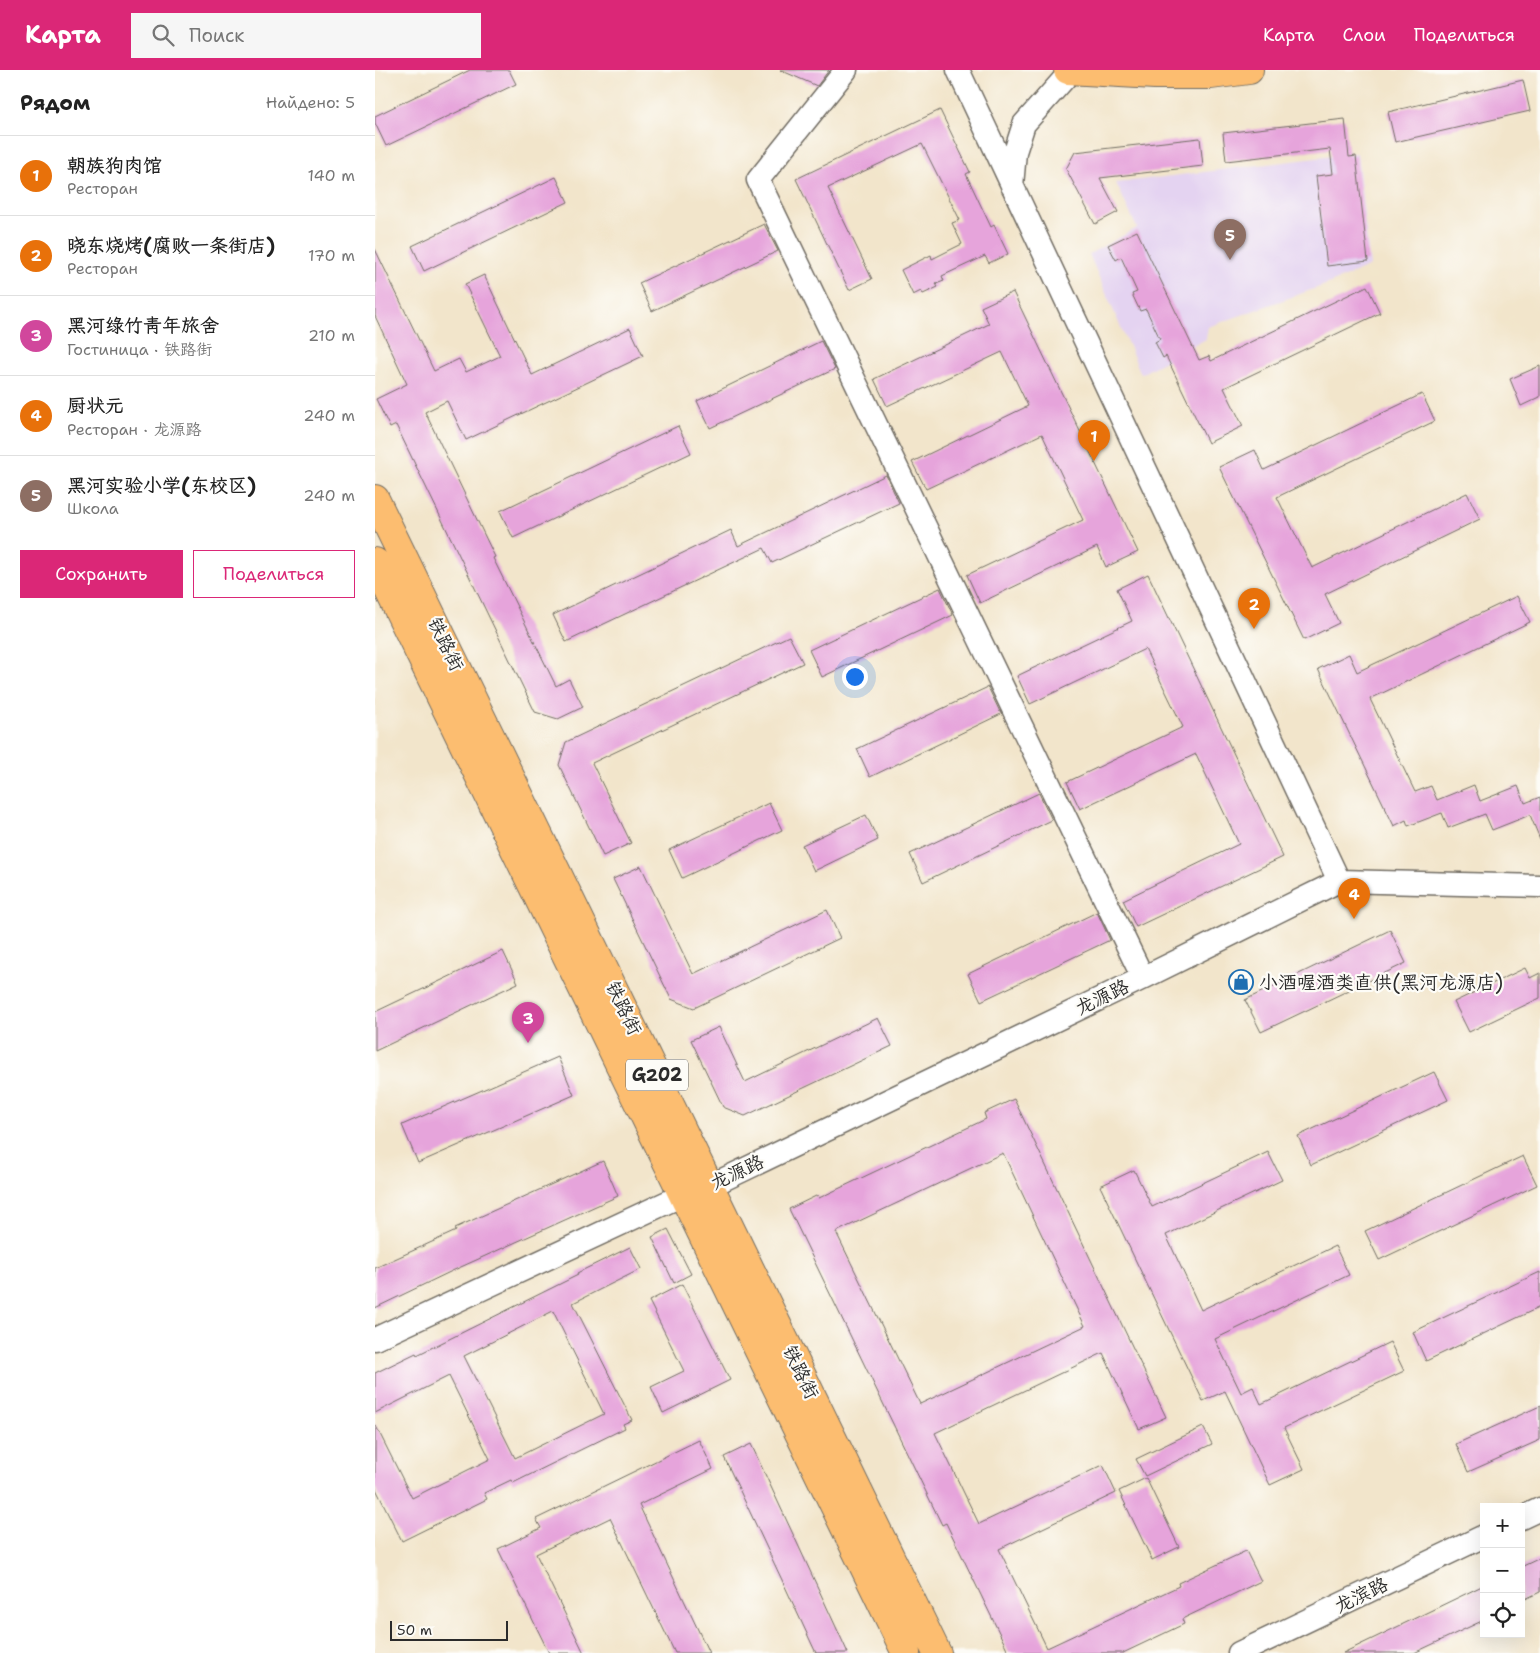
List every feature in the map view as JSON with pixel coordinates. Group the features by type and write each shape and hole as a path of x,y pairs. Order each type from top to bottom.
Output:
{"main road":[{"path":"1067,70 1155,75 1211,75 1249,70"},
{"name":"铁路街","path":"375,499 937,1653"},
{"name":"铁路街","path":"375,562 906,1653"}],"street":[{"path":"847,70 758,180 1143,978"},
{"path":"958,70 1339,880"},
{"path":"1012,187 1015,152 1024,124 1072,70"},
{"name":"龙源路","path":"375,1339 682,1196 710,1186 1143,978 1339,880 1540,886"},
{"path":"1525,1516 1540,1509"},
{"name":"龙滨路","path":"1239,1653 1480,1538"}],"shaded area":[{"path":"1357,153 1370,266 1328,284 1208,327 1206,339 1141,374 1089,254 1137,228 1116,183"}],"building":[{"path":"470,70 509,70 516,84 386,146 375,123 375,116"},
{"path":"780,70 829,70 817,86"},
{"path":"1523,80 1530,111 1395,142 1388,112"},
{"path":"940,110 970,172 966,174 991,227 994,225 1008,254 989,263 985,256 942,276 944,281 936,284 938,287 923,294 921,291 913,295 901,270 931,255 932,259 962,244 952,223 960,220 922,144 828,188 872,279 849,290 796,179"},
{"path":"1345,119 1349,157 1356,156 1368,261 1327,266 1316,176 1333,174 1330,149 1226,161 1223,133"},
{"path":"1200,138 1203,166 1100,178 1118,212 1095,224 1066,169 1075,152"},
{"path":"556,177 568,202 424,271 412,246"},
{"path":"764,224 778,251 652,311 639,283"},
{"path":"1137,231 1199,360 1209,356 1211,361 1367,286 1380,313 1224,388 1243,426 1208,443 1166,356 1163,358 1155,342 1160,339 1146,309 1140,311 1132,294 1137,292 1121,257 1116,260 1108,245"},
{"path":"375,249 434,371 459,359 466,372 500,356 465,284 484,275 532,375 630,328 643,356 466,440 447,401 425,412 495,557 493,558 556,686 569,679 583,707 558,719 535,712 396,425 390,428 376,399 407,384 375,316"},
{"path":"1013,292 1138,552 1106,567 1097,547 980,603 967,575 1083,520 1042,434 926,489 912,462 1028,406 1002,352 887,406 874,379 989,324 981,307"},
{"path":"821,341 835,369 710,428 697,401"},
{"path":"1540,366 1540,397 1521,406 1510,379"},
{"path":"1422,394 1435,421 1277,497 1312,568 1467,493 1480,519 1325,594 1339,623 1304,640 1219,467 1255,450 1264,470"},
{"path":"678,426 691,453 513,538 500,511"},
{"path":"886,475 899,503 772,563 764,548 566,642 553,615 731,530 738,546"},
{"path":"1148,574 1283,857 1136,927 1123,900 1239,844 1196,754 1080,809 1067,782 1183,727 1145,649 1030,704 1017,676 1132,621 1117,589"},
{"path":"940,588 953,615 822,677 809,650"},
{"path":"1517,596 1530,622 1370,699 1415,792 1431,786 1437,800 1474,785 1480,801 1518,786 1525,803 1540,797 1540,839 1530,815 1492,830 1485,814 1448,828 1442,813 1408,826 1406,820 1394,826 1318,669 1349,654 1357,672"},
{"path":"789,636 803,663 592,763 631,843 603,856 559,765 566,742"},
{"path":"988,687 1001,714 870,777 857,749"},
{"path":"1039,793 1052,820 923,882 910,854"},
{"path":"769,803 782,830 682,878 669,850"},
{"path":"866,815 878,840 814,871 802,845"},
{"path":"641,866 693,974 827,910 840,938 694,1008 671,999 613,879"},
{"path":"1097,912 1110,940 981,1001 968,974"},
{"path":"1390,930 1406,963 1261,1032 1245,1000"},
{"path":"503,951 518,983 375,1051 375,1012"},
{"path":"1525,968 1530,978 1540,973 1540,998 1469,1032 1454,1002"},
{"path":"878,1018 892,1046 745,1116 723,1107 691,1040 719,1027 745,1082"},
{"path":"558,1057 574,1095 418,1163 402,1125"},
{"path":"1434,1072 1448,1100 1311,1165 1298,1136"},
{"path":"1014,1099 1166,1417 1139,1429 1103,1353 935,1433 979,1524 1103,1465 1116,1493 999,1549 1047,1648 1179,1586 1178,1583 1246,1551 1261,1581 1182,1619 1184,1624 1123,1653 1009,1653 946,1523 942,1525 789,1209 818,1195 819,1198 986,1119 984,1113","holes":["1003,1153 1085,1326 920,1404 836,1232"]},
{"path":"1268,1152 1282,1180 1166,1235 1201,1310 1335,1246 1349,1275 1215,1339 1241,1393 1253,1387 1261,1404 1390,1342 1404,1371 1284,1428 1304,1469 1270,1485 1225,1391 1203,1401 1100,1186 1134,1170 1152,1207"},
{"path":"1523,1156 1537,1185 1379,1260 1365,1231"},
{"path":"603,1161 618,1196 375,1308 375,1268 456,1231 455,1228"},
{"path":"668,1229 691,1274 674,1283 652,1237"},
{"path":"630,1247 641,1269 573,1303 632,1420 623,1424 625,1428 513,1483 511,1480 484,1493 487,1499 402,1541 375,1487 375,1424 412,1498 490,1459 449,1376 375,1413 375,1373 416,1353 417,1355 578,1275 577,1273","holes":["553,1311 604,1414 515,1458 464,1356"]},
{"path":"1540,1272 1540,1307 1426,1361 1413,1332"},
{"path":"682,1284 730,1380 663,1413 651,1387 684,1371 649,1301"},
{"path":"1540,1406 1540,1440 1468,1472 1456,1444"},
{"path":"1203,1427 1212,1444 1145,1476 1136,1459"},
{"path":"699,1440 713,1469 639,1505 709,1653 675,1653 610,1518 536,1554 584,1653 549,1653 498,1549 541,1528 536,1519"},
{"path":"751,1444 848,1653 816,1653 724,1457"},
{"path":"1146,1478 1179,1547 1152,1560 1119,1491"},
{"path":"1540,1558 1540,1592 1525,1599 1525,1593 1525,1565"},
{"path":"1480,1587 1480,1622 1414,1653 1343,1653"}],"place":[{"name":"黑河实验小学(东校区)","path":"1230,260"},
{"name":"朝族狗肉馆","path":"1094,461"},
{"name":"晓东烧烤(腐败一条街店)","path":"1254,629"},
{"name":"厨状元","path":"1354,919"},
{"name":"小酒喔酒类直供(黑河龙源店)","path":"1241,982"},
{"name":"黑河绿竹青年旅舍","path":"528,1043"}]}
